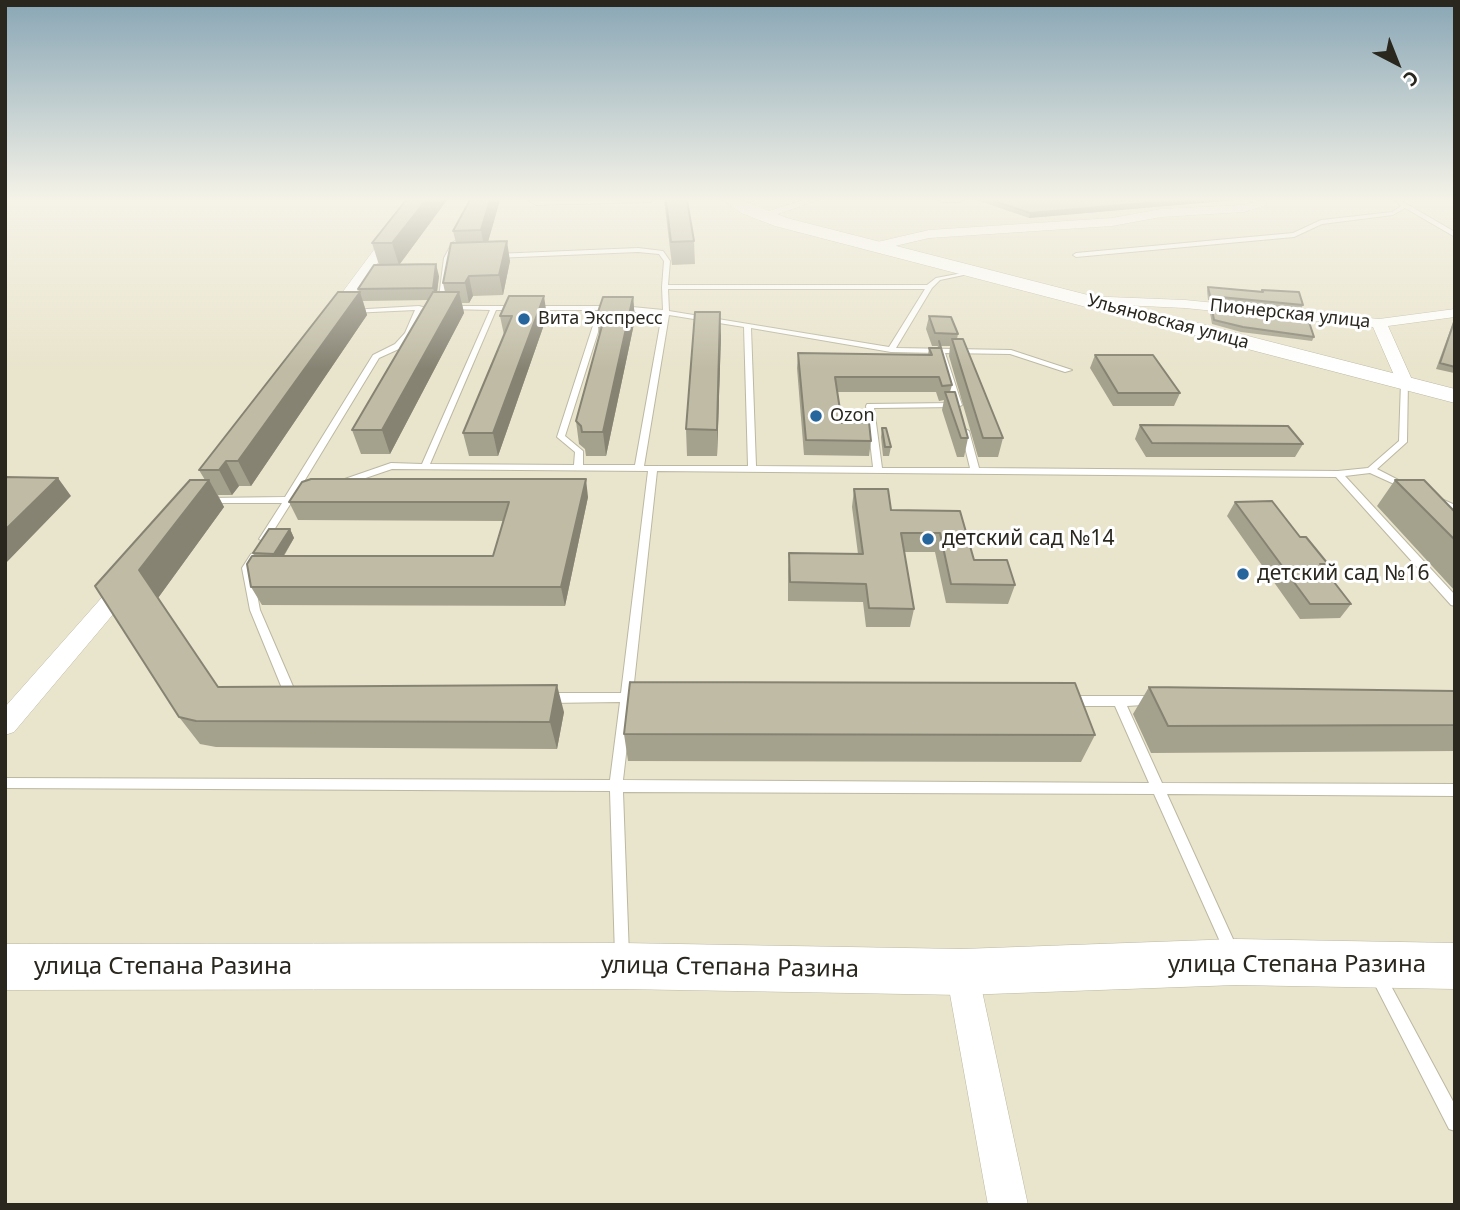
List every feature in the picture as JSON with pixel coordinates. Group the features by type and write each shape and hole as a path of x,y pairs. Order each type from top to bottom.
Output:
{"street":[{"path":"319,334 376,256"},
{"name":"Ульяновская улица","path":"915,256 1455,396"},
{"name":"Пионерская улица","path":"1083,300 1185,304 1379,323 1455,313"},
{"path":"1379,323 1405,382"},
{"path":"192,506 213,479"},
{"path":"5,725 136,572"},
{"name":"улица Степана Разина","path":"5,967 622,966 962,972 1236,962 1455,966"},
{"path":"962,972 1008,1205"}],"lane":[{"path":"639,468 666,312 667,261 664,256"},
{"path":"441,307 447,258 461,257"},
{"path":"891,350 929,287 938,279 971,272"},
{"path":"665,287 929,287"},
{"path":"336,311 441,307 602,308 666,312 891,350 1011,352 1068,370"},
{"path":"307,700 293,700 255,610 247,568 376,357 398,346 408,333 419,308"},
{"path":"425,466 494,308"},
{"path":"578,468 579,451 561,437 602,308"},
{"path":"747,327 752,470"},
{"path":"942,351 975,471"},
{"path":"1371,470 1403,442 1405,382"},
{"path":"878,471 870,407 958,405"},
{"path":"326,488 391,466 425,466 1338,474 1371,470 1419,492"},
{"path":"622,966 616,786 653,469"},
{"path":"1338,474 1455,602"},
{"path":"192,506 287,501 300,497"},
{"path":"1431,498 1455,509"},
{"path":"529,698 654,698"},
{"path":"1051,701 1174,701"},
{"path":"1119,702 1236,962"},
{"path":"5,783 1156,786 1455,790"},
{"path":"1372,964 1455,1122"}],"building":[{"path":"448,256 503,256 499,275 469,276 465,283 443,283"},
{"path":"436,264 433,288 358,289 374,265"},
{"path":"1208,287 1299,292 1303,305 1210,296"},
{"path":"338,292 360,292 238,461 226,461 219,470 199,470"},
{"path":"433,292 459,292 382,430 352,430"},
{"path":"509,296 544,296 493,433 463,433 512,316 500,316"},
{"path":"603,297 633,297 603,432 582,432 576,421 605,315 597,315"},
{"path":"1212,309 1308,319 1314,337 1214,320"},
{"path":"695,312 720,312 717,430 686,429"},
{"path":"929,316 951,317 958,334 935,333"},
{"path":"1455,319 1455,367 1440,363"},
{"path":"952,339 963,339 1003,438 983,438"},
{"path":"939,341 952,385 942,386 939,377 835,377 842,423 869,422 871,441 806,440 798,353 932,355 929,348 941,348"},
{"path":"1095,355 1153,355 1180,393 1118,393"},
{"path":"945,392 955,392 968,438 961,438"},
{"path":"1140,425 1288,426 1303,444 1152,443"},
{"path":"882,428 886,428 891,447 885,447"},
{"path":"5,477 58,478 5,530"},
{"path":"311,479 586,479 561,587 251,587 247,564 252,556 493,556 509,502 289,502 302,482"},
{"path":"190,480 209,480 139,570 218,687 557,685 550,722 196,721 179,717 95,586"},
{"path":"1395,480 1424,480 1455,512 1455,540"},
{"path":"854,489 888,489 891,510 960,511 974,560 1007,560 1015,585 951,584 940,533 901,533 914,609 869,608 866,584 790,582 789,553 863,554"},
{"path":"1272,501 1300,537 1306,537 1328,564 1320,564 1351,604 1310,604 1235,502"},
{"path":"269,529 290,529 274,554 253,553"},
{"path":"630,682 1075,683 1095,735 624,734"},
{"path":"1149,687 1455,691 1455,725 1168,726"}],"place":[{"name":"Вита Экспресс","path":"524,319"},
{"name":"Ozon","path":"816,416"},
{"name":"детский сад №14","path":"928,539"},
{"name":"детский сад №16","path":"1243,574"}]}
